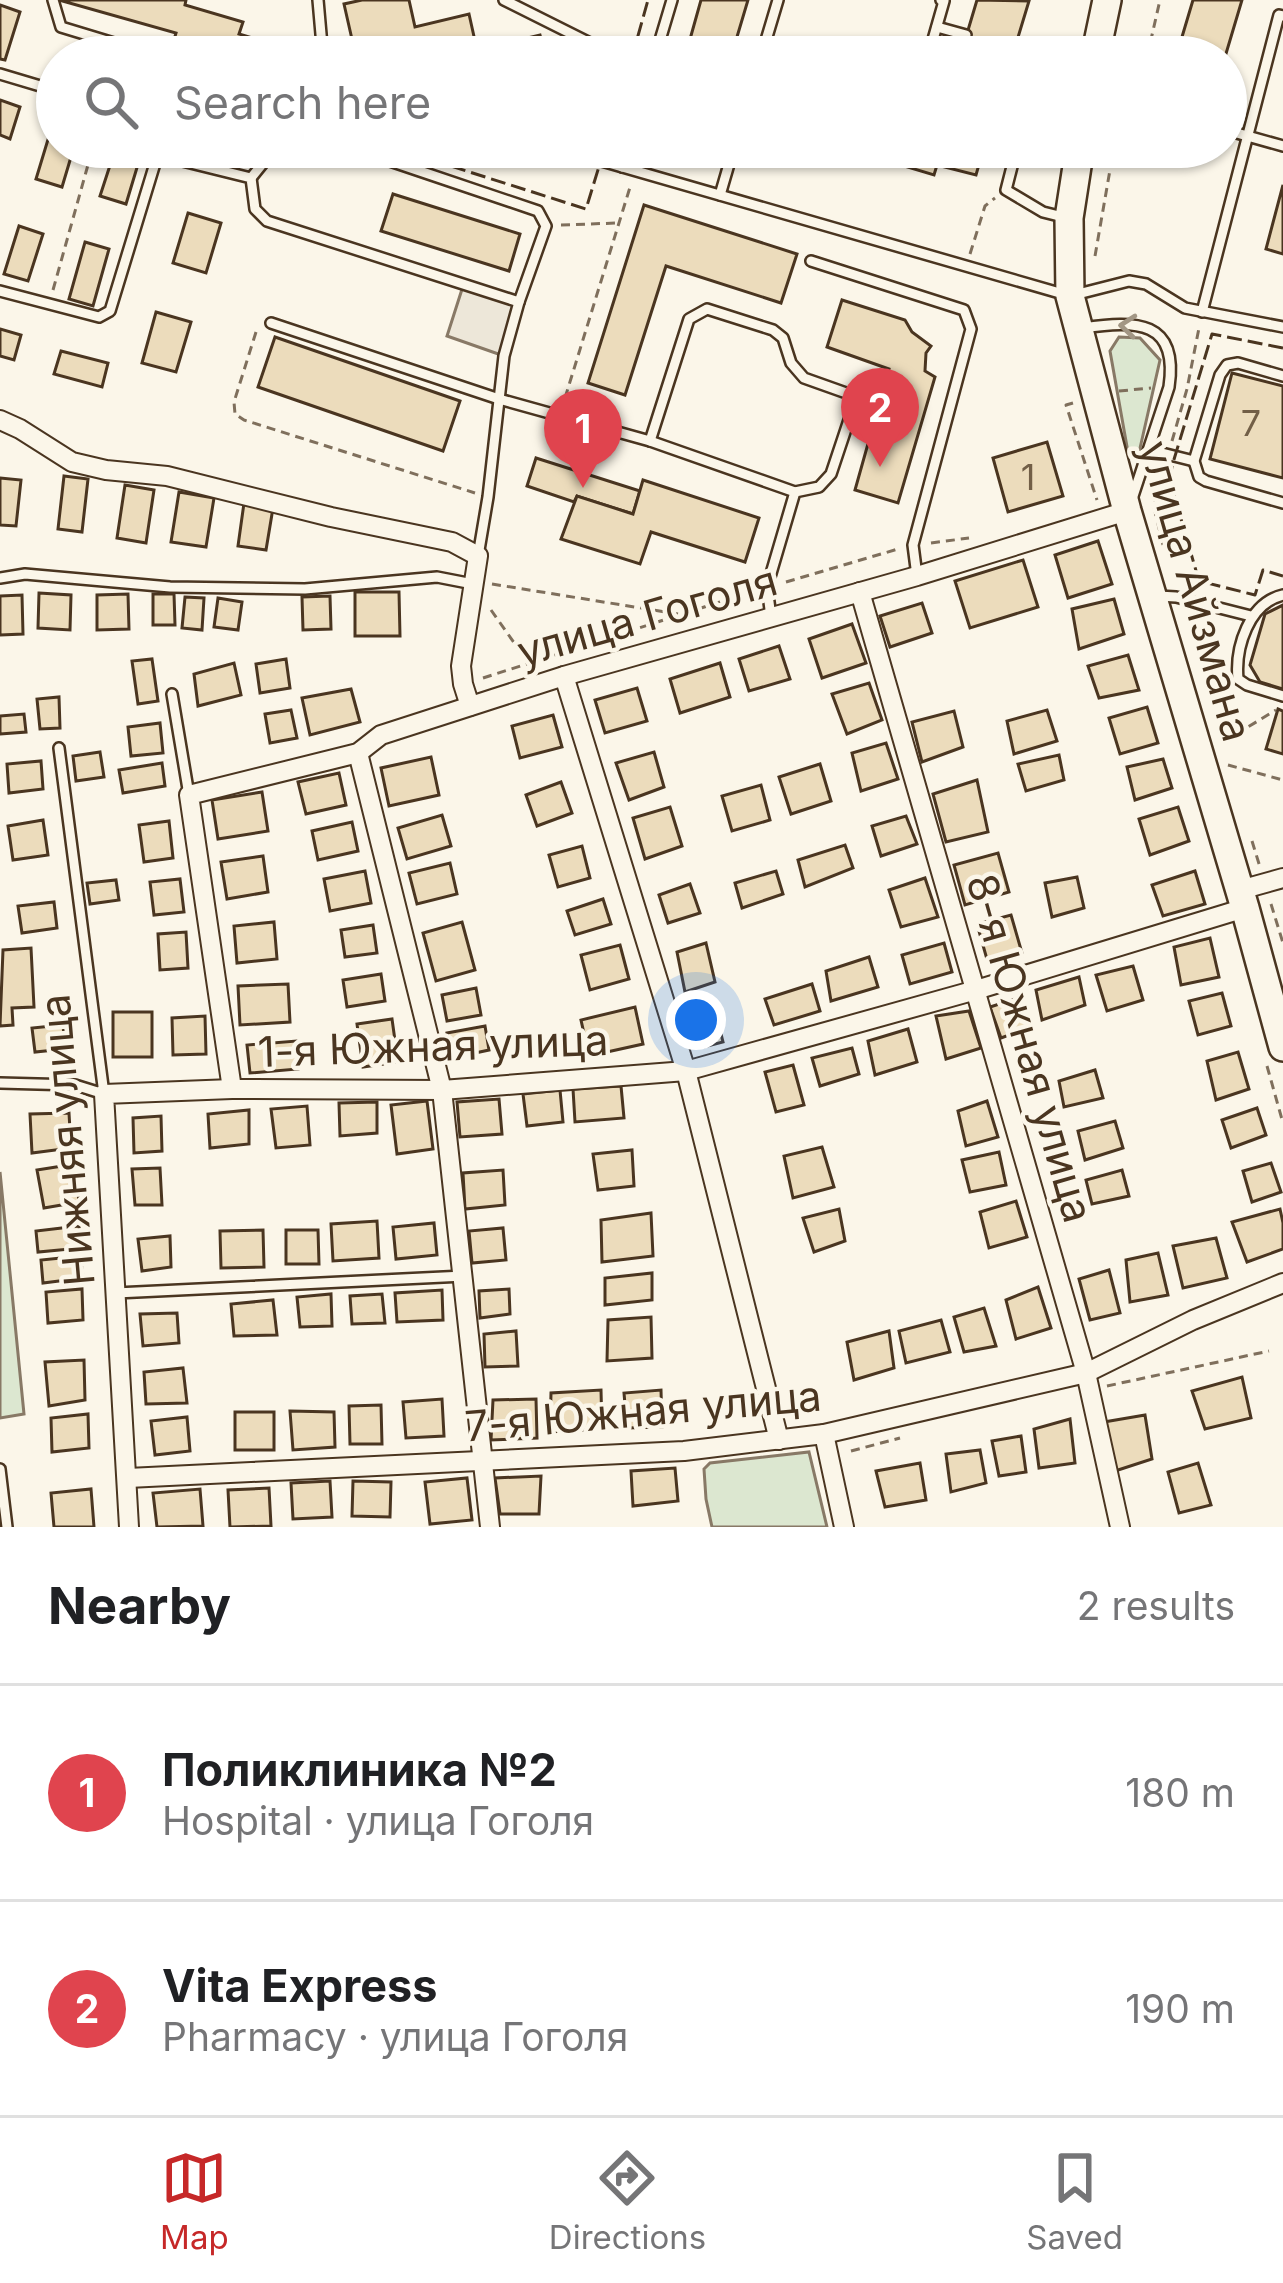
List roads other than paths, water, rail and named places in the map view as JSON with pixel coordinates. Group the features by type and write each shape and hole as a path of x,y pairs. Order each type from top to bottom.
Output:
{"street":[{"path":"1099,36 1106,0"},
{"name":"улица Айзмана","path":"1077,168 1070,218 1070,296 1153,596 1258,890 1283,1047"},
{"path":"0,420 72,461 167,476 452,542 478,556 463,644 463,684 470,706"},
{"name":"улица Гоголя","path":"189,794 358,752 381,735 564,676 1127,511"},
{"name":"8-я Южная улица","path":"860,592 1086,1373 1120,1527"},
{"path":"564,676 686,1071 778,1440"},
{"path":"358,752 442,1090 490,1527"},
{"path":"189,794 232,1089"},
{"name":"1-я Южная улица","path":"104,1094 442,1090 686,1071 976,990 1258,890"},
{"name":"Нижняя улица","path":"104,1094 129,1527"},
{"name":"7-я Южная улица","path":"128,1478 684,1451 824,1433 1086,1373 1192,1320 1283,1283"},
{"path":"824,1433 844,1527"}],"lane":[{"path":"52,0 61,27 91,36"},
{"path":"317,0 321,36"},
{"path":"504,0 576,36"},
{"path":"661,36 672,0"},
{"path":"767,36 778,0"},
{"path":"934,36 941,0"},
{"path":"1283,16 1279,15 1247,137 1283,146"},
{"path":"937,27 966,35"},
{"path":"0,74 36,85"},
{"path":"0,291 99,317 110,311 154,168"},
{"path":"217,168 251,178"},
{"path":"259,168 251,178 255,209 267,220 519,302"},
{"path":"411,168 538,211 546,226 504,356 478,556"},
{"path":"625,168 1070,296 1129,281 1146,284 1173,303 1202,312 1283,327"},
{"path":"720,195 728,168"},
{"path":"1012,168 1006,190 1043,212 1070,218"},
{"path":"1202,312 1239,168"},
{"path":"812,260 964,310 971,329 913,545 916,576"},
{"path":"271,322 500,399 650,441 795,492 819,487 831,474 854,404 849,394 804,378 791,363 783,338 772,330 706,309 688,319 650,441"},
{"path":"1078,329 1116,323 1142,326 1159,333 1169,350 1172,370 1127,511"},
{"path":"1283,376 1238,363 1227,365 1194,461 1198,477 1283,503"},
{"path":"1150,450 1194,461"},
{"path":"771,617 767,587 795,492"},
{"path":"0,578 25,574 170,586 305,589 437,577 473,584"},
{"path":"1283,595 1273,597 1251,616 1237,665 1238,679 1247,685 1283,695"},
{"path":"1153,596 1176,597 1251,616"},
{"path":"172,694 189,794"},
{"name":"Нижняя улица","path":"59,748 104,1094"},
{"path":"0,1083 75,1085 104,1094"},
{"path":"116,1293 464,1276"},
{"path":"0,1469 7,1527"}],"place":[{"name":"Vita Express","path":"880,467"},
{"name":"Поликлиника №2","path":"583,488"}]}
